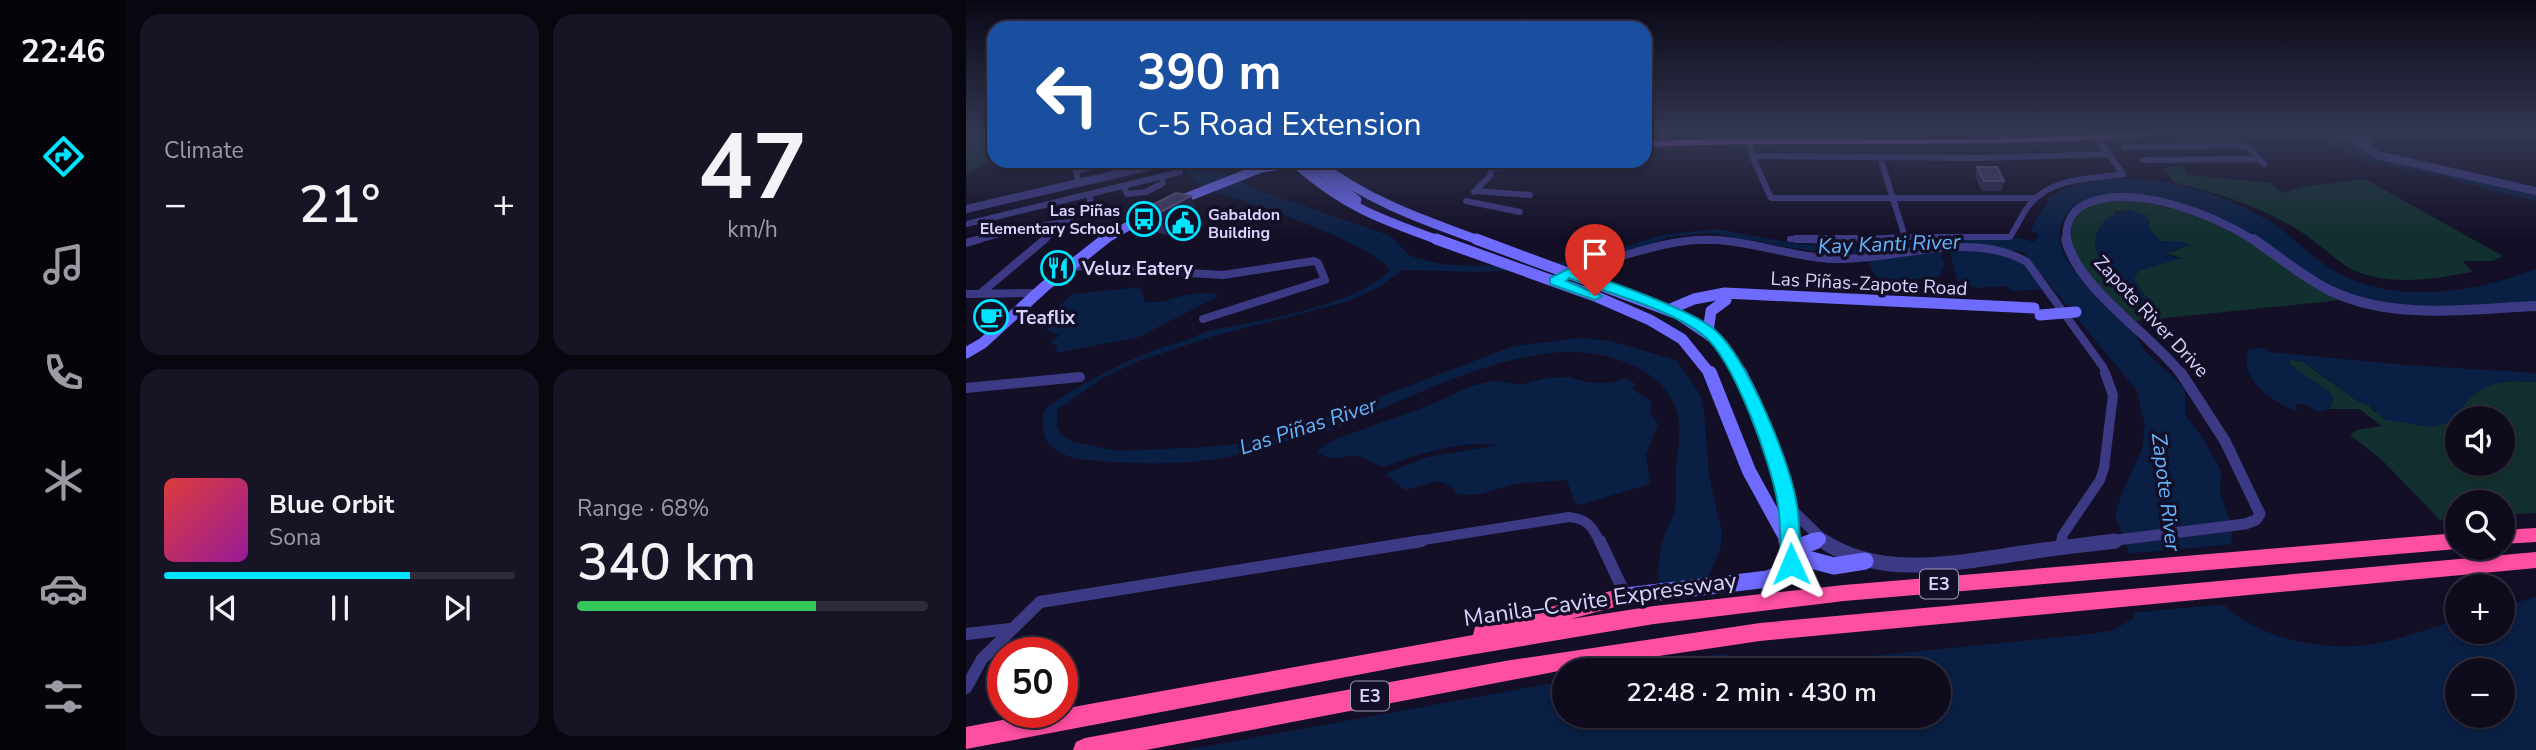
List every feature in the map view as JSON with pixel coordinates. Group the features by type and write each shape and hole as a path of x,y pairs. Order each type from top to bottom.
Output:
{"highway":[{"path":"2515,536 2536,535"},
{"name":"Manila–Cavite Expressway","path":"966,738 1404,656 1654,615 2123,568 2445,542"},
{"name":"E3","path":"1085,750 1492,673 1760,632 2536,560"},
{"path":"1404,656 1586,605 1634,595"}],"main road":[{"path":"966,353 983,343 1069,266 1112,232 1164,206 1261,168"},
{"path":"1310,168 1327,191 1353,207 1393,225 1555,281 1671,331 1693,349 1709,370 1749,471 1791,550 1834,566 1865,561"},
{"path":"1313,168 1357,200 1405,221 1423,234"},
{"path":"1316,168 1367,197 1436,227 1673,312 1708,331 1727,352 1742,376 1772,450 1788,506 1791,564 1783,573 1759,580 1634,595"},
{"path":"1405,221 1436,227"},
{"path":"1555,281 1565,272"},
{"name":"Las Piñas-Zapote Road","path":"1673,312 1709,295 1739,293 2037,311"},
{"path":"1647,302 1709,295"},
{"path":"1708,331 1712,310 1726,300"},
{"name":"Las Piñas-Zapote Road","path":"1673,312 1726,300 2037,311 2073,308"},
{"path":"1791,550 1819,540"}],"street":[{"path":"1075,168 1079,183"},
{"path":"1076,171 1089,168"},
{"path":"966,209 1142,168"},
{"path":"1492,168 1490,176 1466,201 1520,212"},
{"path":"1757,168 1771,198 2035,198 2069,182 2123,174 2119,168"},
{"path":"1884,168 1905,237"},
{"path":"2435,168 2536,191"},
{"path":"966,224 1180,172"},
{"path":"1124,186 1127,194 1138,194 1163,183 1162,176"},
{"path":"1476,191 1530,195"},
{"path":"981,293 1069,222 1090,202 1090,194"},
{"name":"Zapote River Drive","path":"1788,506 1819,540 1865,561 1913,564 2062,548 2245,524 2256,520 2259,509 2195,389 2143,330 2089,279 2069,250 2066,232 2068,220 2078,208 2098,199 2125,197 2204,216 2256,241 2322,288 2365,303 2401,309 2536,306"},
{"path":"1784,252 1789,238 1823,241 1905,237 2007,238 2011,236 2035,198"},
{"path":"966,243 1042,224 1069,222"},
{"path":"1565,272 1697,240 1726,241 1784,252 1857,259 1957,247 2014,255 2028,262 2103,366 2113,395 2104,468 2100,480 2062,536 2062,548"},
{"path":"1069,266 1223,275 1318,262 1325,280 1203,320"},
{"path":"966,294 1040,292"},
{"path":"966,388 1080,377"},
{"path":"966,688 982,659 1040,601 1570,517 1584,519 1593,527 1634,595"},
{"path":"966,634 1010,629"}],"green space":[{"path":"966,168 977,168 966,174"},
{"path":"2165,168 2184,168 2188,175 2271,183 2283,193 2300,187 2365,179 2503,256 2492,261 2463,261 2472,272 2443,277 2398,280 2369,276 2349,268 2284,221 2222,196 2173,182"},
{"path":"2135,200 2181,211 2226,227 2341,300 2136,321 2089,275 2073,247 2071,233 2075,219 2089,204","holes":["2129,210 2149,221 2149,228 2160,241 2173,242 2181,249 2165,253 2181,258 2146,266 2136,274 2134,280 2152,305 2143,306 2132,289 2114,276 2115,212"]},
{"path":"2291,359 2303,362 2359,402 2370,406 2373,411 2421,426 2445,422 2445,476 2515,476 2515,406 2463,406 2487,387 2509,382 2536,382 2536,513 2515,514 2515,490 2445,490 2445,519 2440,520 2381,459 2350,435 2357,430 2382,426 2359,409 2329,409 2332,404 2288,362"}],"water":[{"path":"1182,168 1213,168 1264,192 1391,236 1410,256 1441,264 1480,266 1586,259 1662,235 1716,229 1797,244 1847,248 1946,238 2018,238 2034,242 2039,234 2030,231 2048,201 2047,198 2073,186 2101,180 2132,179 2163,182 2224,199 2275,225 2333,270 2358,282 2380,288 2448,291 2493,283 2536,269 2536,304 2410,306 2344,296 2258,240 2162,202 2095,198 2084,201 2071,209 2065,217 2060,237 2063,252 2071,267 2122,318 2146,352 2185,390 2185,415 2203,438 2221,471 2220,492 2232,528 2231,550 2219,600 2251,624 2270,633 2312,644 2354,646 2395,639 2445,624 2445,644 2515,644 2515,603 2536,597 2536,750 1186,750 1552,683 1552,728 1951,728 1951,658 1849,658 2091,634 2113,630 2134,618 2127,544 2115,517 2122,493 2142,449 2145,425 2137,391 2023,252 1955,243 1858,254 1824,253 1707,233 1670,237 1631,252 1573,267 1478,272 1403,270 1376,289 1346,302 1217,335 1139,361 1101,379 1057,410 1057,428 1073,442 1118,451 1206,447 1243,443 1297,428 1514,346 1582,338 1610,341 1676,360 1699,393 1704,411 1709,475 1722,534 1720,550 1702,591 1713,634 1730,658 1668,658 1658,576 1662,542 1675,509 1678,415 1670,396 1653,377 1616,359 1588,353 1562,352 1503,363 1444,382 1327,431 1224,458 1176,463 1126,463 1081,459 1062,454 1055,449 1044,436 1044,412 1064,396 1122,364 1208,331 1330,303 1374,283 1390,270 1359,248 1280,214 1202,186"},
{"path":"2400,168 2427,168 2536,194 2536,201 2502,193"},
{"path":"2130,210 2147,216 2149,228 2160,241 2192,245 2165,253 2182,258 2138,271 2134,280 2152,305 2147,307 2139,301 2130,287 2107,271 2096,250 2097,232 2102,224 2118,213"},
{"path":"1940,250 1945,265 1939,277 1880,282 1867,261"},
{"path":"1949,250 1981,250 2018,257 2045,289 2013,291 2006,286 1979,288 1958,282"},
{"path":"1140,287 1145,302 1200,293 1219,296 1139,337 1056,352 1057,345 1050,343 1060,335 1046,330 1059,318 1046,317 1073,294"},
{"path":"2265,348 2270,352 2406,365 2536,373 2536,382 2509,382 2487,387 2463,406 2445,406 2445,423 2432,427 2385,420 2370,406 2359,402 2303,362 2291,360 2288,363 2329,391 2334,398 2329,409 2320,412 2301,403 2295,405 2297,412 2268,395 2253,380 2248,370 2249,349"},
{"path":"1569,377 1598,383 1626,378 1637,385 1631,388 1652,402 1650,413 1658,424 1646,455 1650,484 1580,505 1575,503 1567,480 1515,484 1467,495 1458,494 1449,485 1438,481 1405,490 1385,474 1427,457 1498,445 1454,446 1383,467 1361,457 1329,458 1317,451 1333,440 1433,404 1468,387 1495,380 1520,385 1546,378"}],"pier":[{"path":"2235,544 2223,583 2222,599 2227,604 2130,613 2125,554"},
{"path":"1706,594 1716,633 1731,653 1665,658 1657,599"}],"building":[{"path":"1978,168 1998,168 2004,181 1984,181"},
{"path":"1176,193 1191,196 1157,214 1142,210"}],"place":[{"name":"Las Piñas Elementary School","path":"1144,219"},
{"name":"Gabaldon Building","path":"1183,223"},
{"name":"Veluz Eatery","path":"1058,268"},
{"name":"Teaflix","path":"991,317"}],"route":[{"path":"1595,296 1555,281 1568,273 1678,314 1708,331 1727,352 1742,376 1780,475 1788,506 1791,564"}],"water label":[{"name":"Kay Kanti River","path":"1889,244"},
{"name":"Las Piñas River","path":"1308,426"},
{"name":"Zapote River","path":"2166,492"}]}
